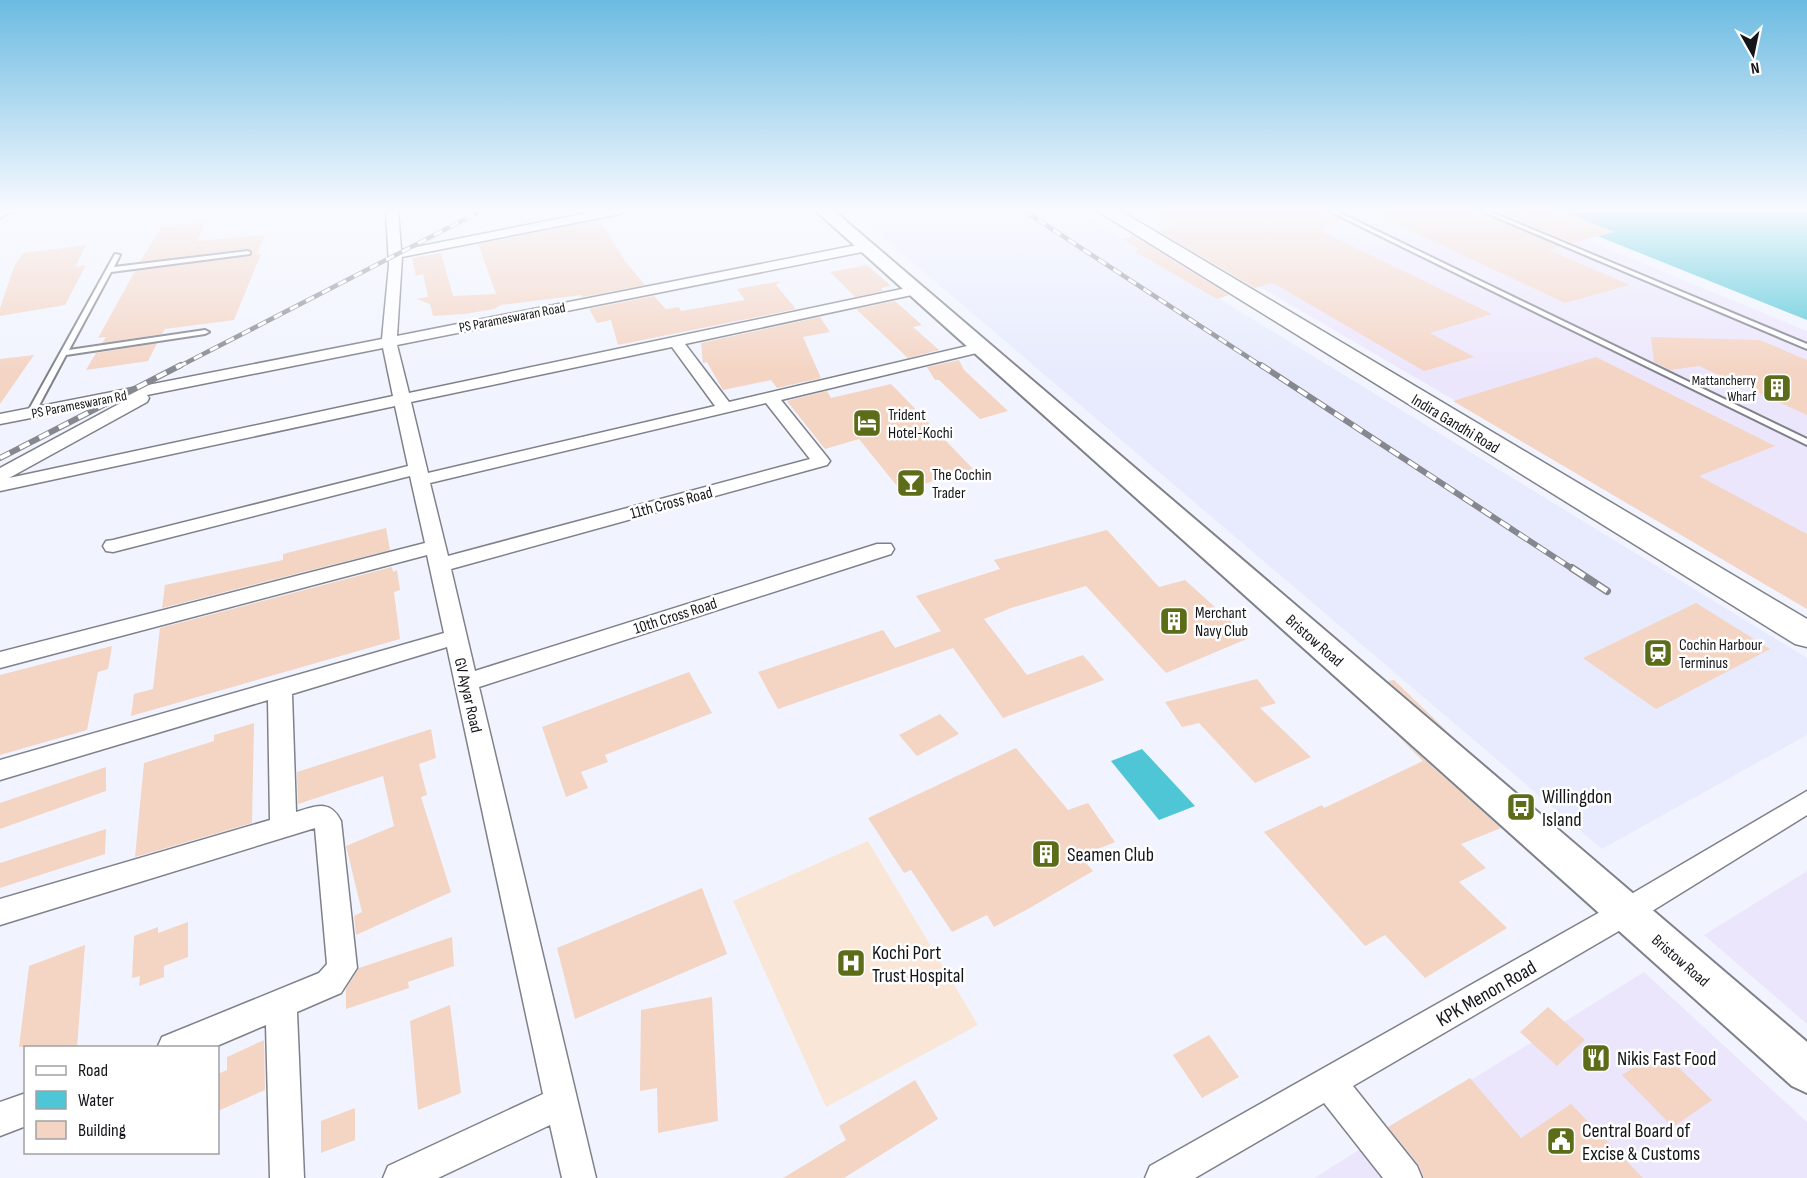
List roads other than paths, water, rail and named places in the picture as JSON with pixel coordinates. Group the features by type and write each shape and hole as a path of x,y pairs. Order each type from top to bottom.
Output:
{"highway":[{"name":"Indira Gandhi Road","path":"1197,265 1807,635"}],"street":[{"name":"GV Ayyar Road","path":"393,265 389,342 579,1178"},
{"name":"PS Parameswaran Road","path":"157,389 777,265"},
{"name":"Bristow Road","path":"887,265 1807,1071"},
{"path":"0,485 916,290"},
{"path":"676,342 724,407"},
{"path":"113,546 980,348"},
{"path":"0,476 157,389"},
{"name":"PS Parameswaran Rd","path":"0,418 157,389"},
{"name":"11th Cross Road","path":"438,555 821,461 769,396"},
{"name":"10th Cross Road","path":"466,682 884,549"},
{"path":"0,660 438,555"},
{"path":"0,770 456,637"},
{"path":"280,688 283,827"},
{"name":"KPK Menon Road","path":"1162,1178 1626,912 1807,802"},
{"path":"0,912 322,815 328,821 342,968 330,983 175,1046"},
{"path":"281,1003 287,1178"},
{"path":"1329,1083 1405,1178"},
{"path":"400,1178 562,1102"},
{"path":"0,1119 24,1110"}],"lane":[{"path":"31,413 111,265"},
{"path":"108,270 149,265"},
{"path":"1443,265 1807,442"},
{"path":"1613,265 1807,346"},
{"path":"64,353 205,333"}],"water":[{"path":"1670,265 1807,265 1807,320"},
{"path":"1142,749 1195,806 1159,820 1111,761"}],"railway":[{"path":"178,367 376,265"},
{"path":"1107,265 1263,367"},
{"path":"0,458 181,365"},
{"path":"1261,365 1574,570"},
{"path":"1572,568 1607,591"}],"place":[{"name":"Mattancherry Wharf","path":"1777,388"},
{"name":"Trident Hotel-Kochi","path":"867,423"},
{"name":"The Cochin Trader","path":"911,483"},
{"name":"Merchant Navy Club","path":"1174,621"},
{"name":"Cochin Harbour Terminus","path":"1658,653"},
{"name":"Willingdon Island","path":"1521,807"},
{"name":"Seamen Club","path":"1046,854"},
{"name":"Kochi Port Trust Hospital","path":"851,963"},
{"name":"Nikis Fast Food","path":"1596,1058"},
{"name":"Central Board of Excise & Customs","path":"1561,1141"}]}
